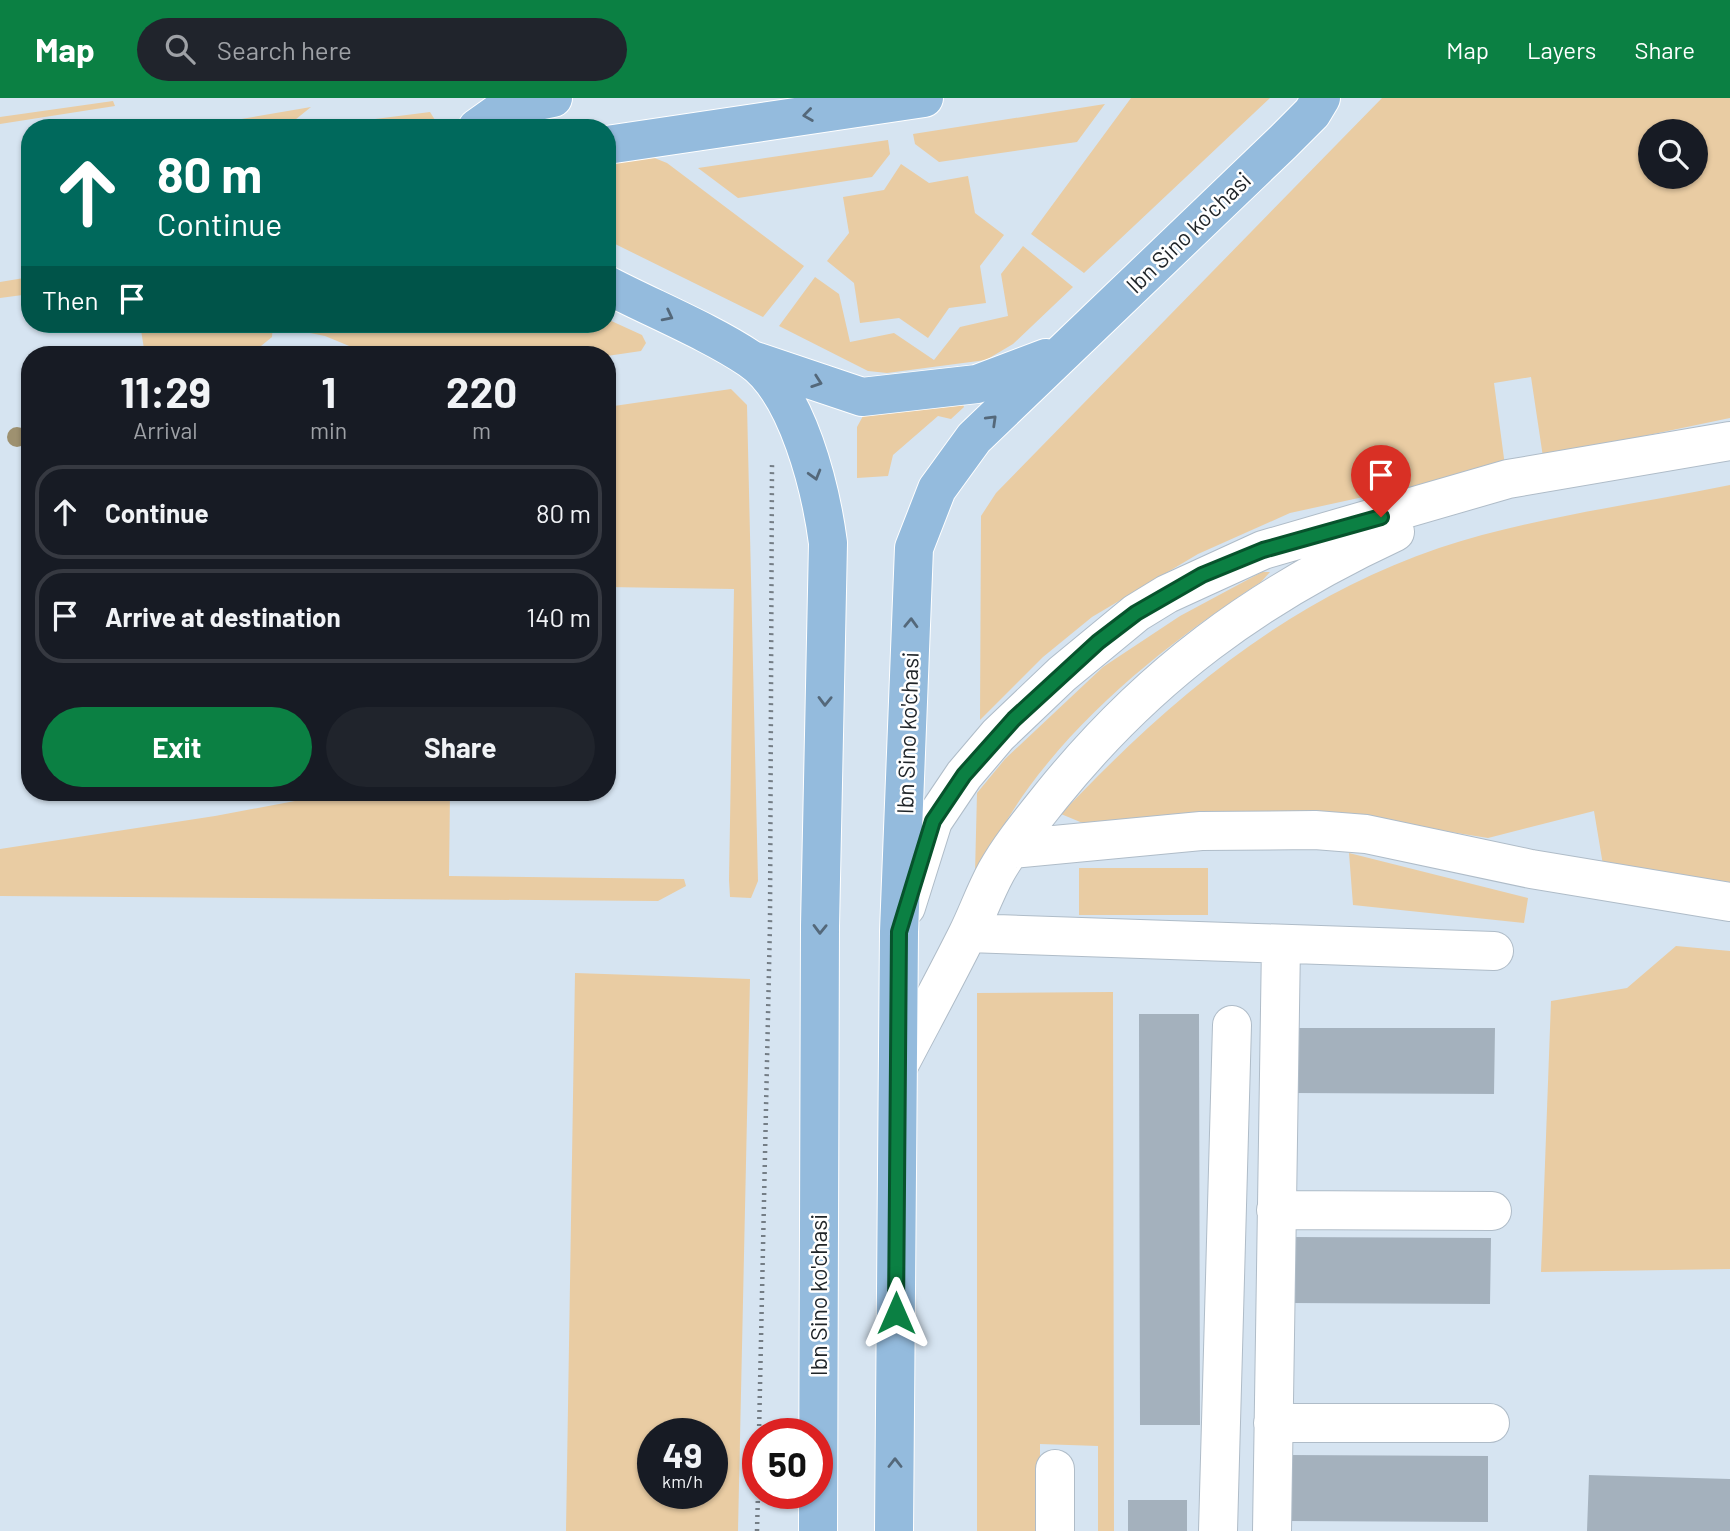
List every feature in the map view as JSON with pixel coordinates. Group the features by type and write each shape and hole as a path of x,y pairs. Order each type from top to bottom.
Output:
{"main road":[{"path":"490,119 505,108 553,98"},
{"path":"616,144 924,98"},
{"path":"1282,143 1289,116 1289,98"},
{"name":"Ibn Sino ko'chasi","path":"894,1531 899,932 914,548 923,518 954,462 974,438 1282,143 1312,113 1321,98"},
{"name":"Ibn Sino ko'chasi","path":"616,290 752,360 785,400 796,422 820,495 828,543 820,926 818,1531"},
{"path":"752,360 862,397 977,384 1065,350"}],"street":[{"path":"899,932 933,821 964,775 1029,704 1136,613 1202,575 1263,550 1508,479 1730,441"},
{"path":"898,1067 968,933 996,871 1066,778 1120,716 1198,647 1268,598 1344,556 1508,479"},
{"path":"1012,849 1201,831 1315,830 1366,834 1531,869 1730,902"},
{"path":"968,933 1494,951"},
{"path":"1272,1531 1281,944"},
{"path":"1218,1531 1218,1439 1232,1025"},
{"path":"1276,1210 1492,1210"},
{"path":"1218,1439 1273,1432 1490,1423"},
{"path":"1055,1469 1055,1531"}],"path":[{"path":"759,1418 770,937 772,463"},
{"path":"757,1531 758,1509"}],"shaded area":[{"path":"1131,98 1270,98 1084,273 1031,234"},
{"path":"1382,98 1730,98 1730,418 1543,457 1531,377 1494,383 1505,466 1290,513 1198,554 1092,617 1043,657 980,720 981,516 996,493"},
{"path":"113,101 115,106 0,124 0,117"},
{"path":"1105,104 1077,142 939,162 915,144 913,134"},
{"path":"311,107 296,119 241,119"},
{"path":"430,112 434,119 375,119"},
{"path":"888,140 890,154 872,177 738,198 698,168"},
{"path":"652,157 667,163 804,266 763,317 616,244 616,163"},
{"path":"901,164 929,183 968,176 975,213 1004,235 980,266 986,303 949,308 928,338 899,318 860,323 854,283 827,261 849,233 843,197 884,190"},
{"path":"1023,246 1073,287 1013,344 986,360 887,373 868,371 779,326 815,277 839,294 850,342 894,333 934,360 960,327 1008,316 1001,274"},
{"path":"21,278 21,295 0,298 0,282"},
{"path":"616,323 642,335 646,343 641,351 616,355 616,346 349,346 310,333 616,333"},
{"path":"141,333 272,333 272,337 261,346 144,346"},
{"path":"731,389 747,405 758,881 751,898 730,897 729,880 734,589 616,587 616,406"},
{"path":"962,402 964,407 951,419 938,416 893,455 888,476 857,478 857,427 863,416"},
{"path":"1730,485 1730,882 1604,871 1594,811 1488,838 1345,815 1085,824 1061,814 1145,731 1188,693 1234,657 1331,595 1383,570 1474,537 1547,520"},
{"path":"1262,572 1270,572 1261,582 1166,649 1079,727 1029,787 975,873 977,793 1005,759 1103,667 1180,616"},
{"path":"295,801 450,801 449,876 684,879 686,886 658,901 0,896 0,849"},
{"path":"1349,853 1528,898 1524,923 1353,905"},
{"path":"1079,868 1208,868 1208,915 1079,915"},
{"path":"1676,946 1730,951 1730,1269 1541,1272 1551,1001 1627,988"},
{"path":"575,973 750,979 738,1531 566,1531"},
{"path":"1113,992 1114,1531 1098,1531 1098,1446 1040,1444 1040,1531 977,1531 977,993"}],"building":[{"path":"1139,1014 1199,1014 1200,1425 1140,1425"},
{"path":"1295,1028 1495,1028 1494,1094 1295,1093"},
{"path":"1291,1237 1491,1238 1490,1304 1291,1303"},
{"path":"1288,1455 1488,1456 1488,1522 1288,1521"},
{"path":"1589,1475 1730,1479 1730,1531 1587,1531"},
{"path":"1128,1500 1187,1500 1187,1531 1128,1531"}],"route":[{"path":"896,1313 899,932 933,821 964,775 998,735 1098,642 1136,613 1202,575 1263,550 1381,517"}]}
